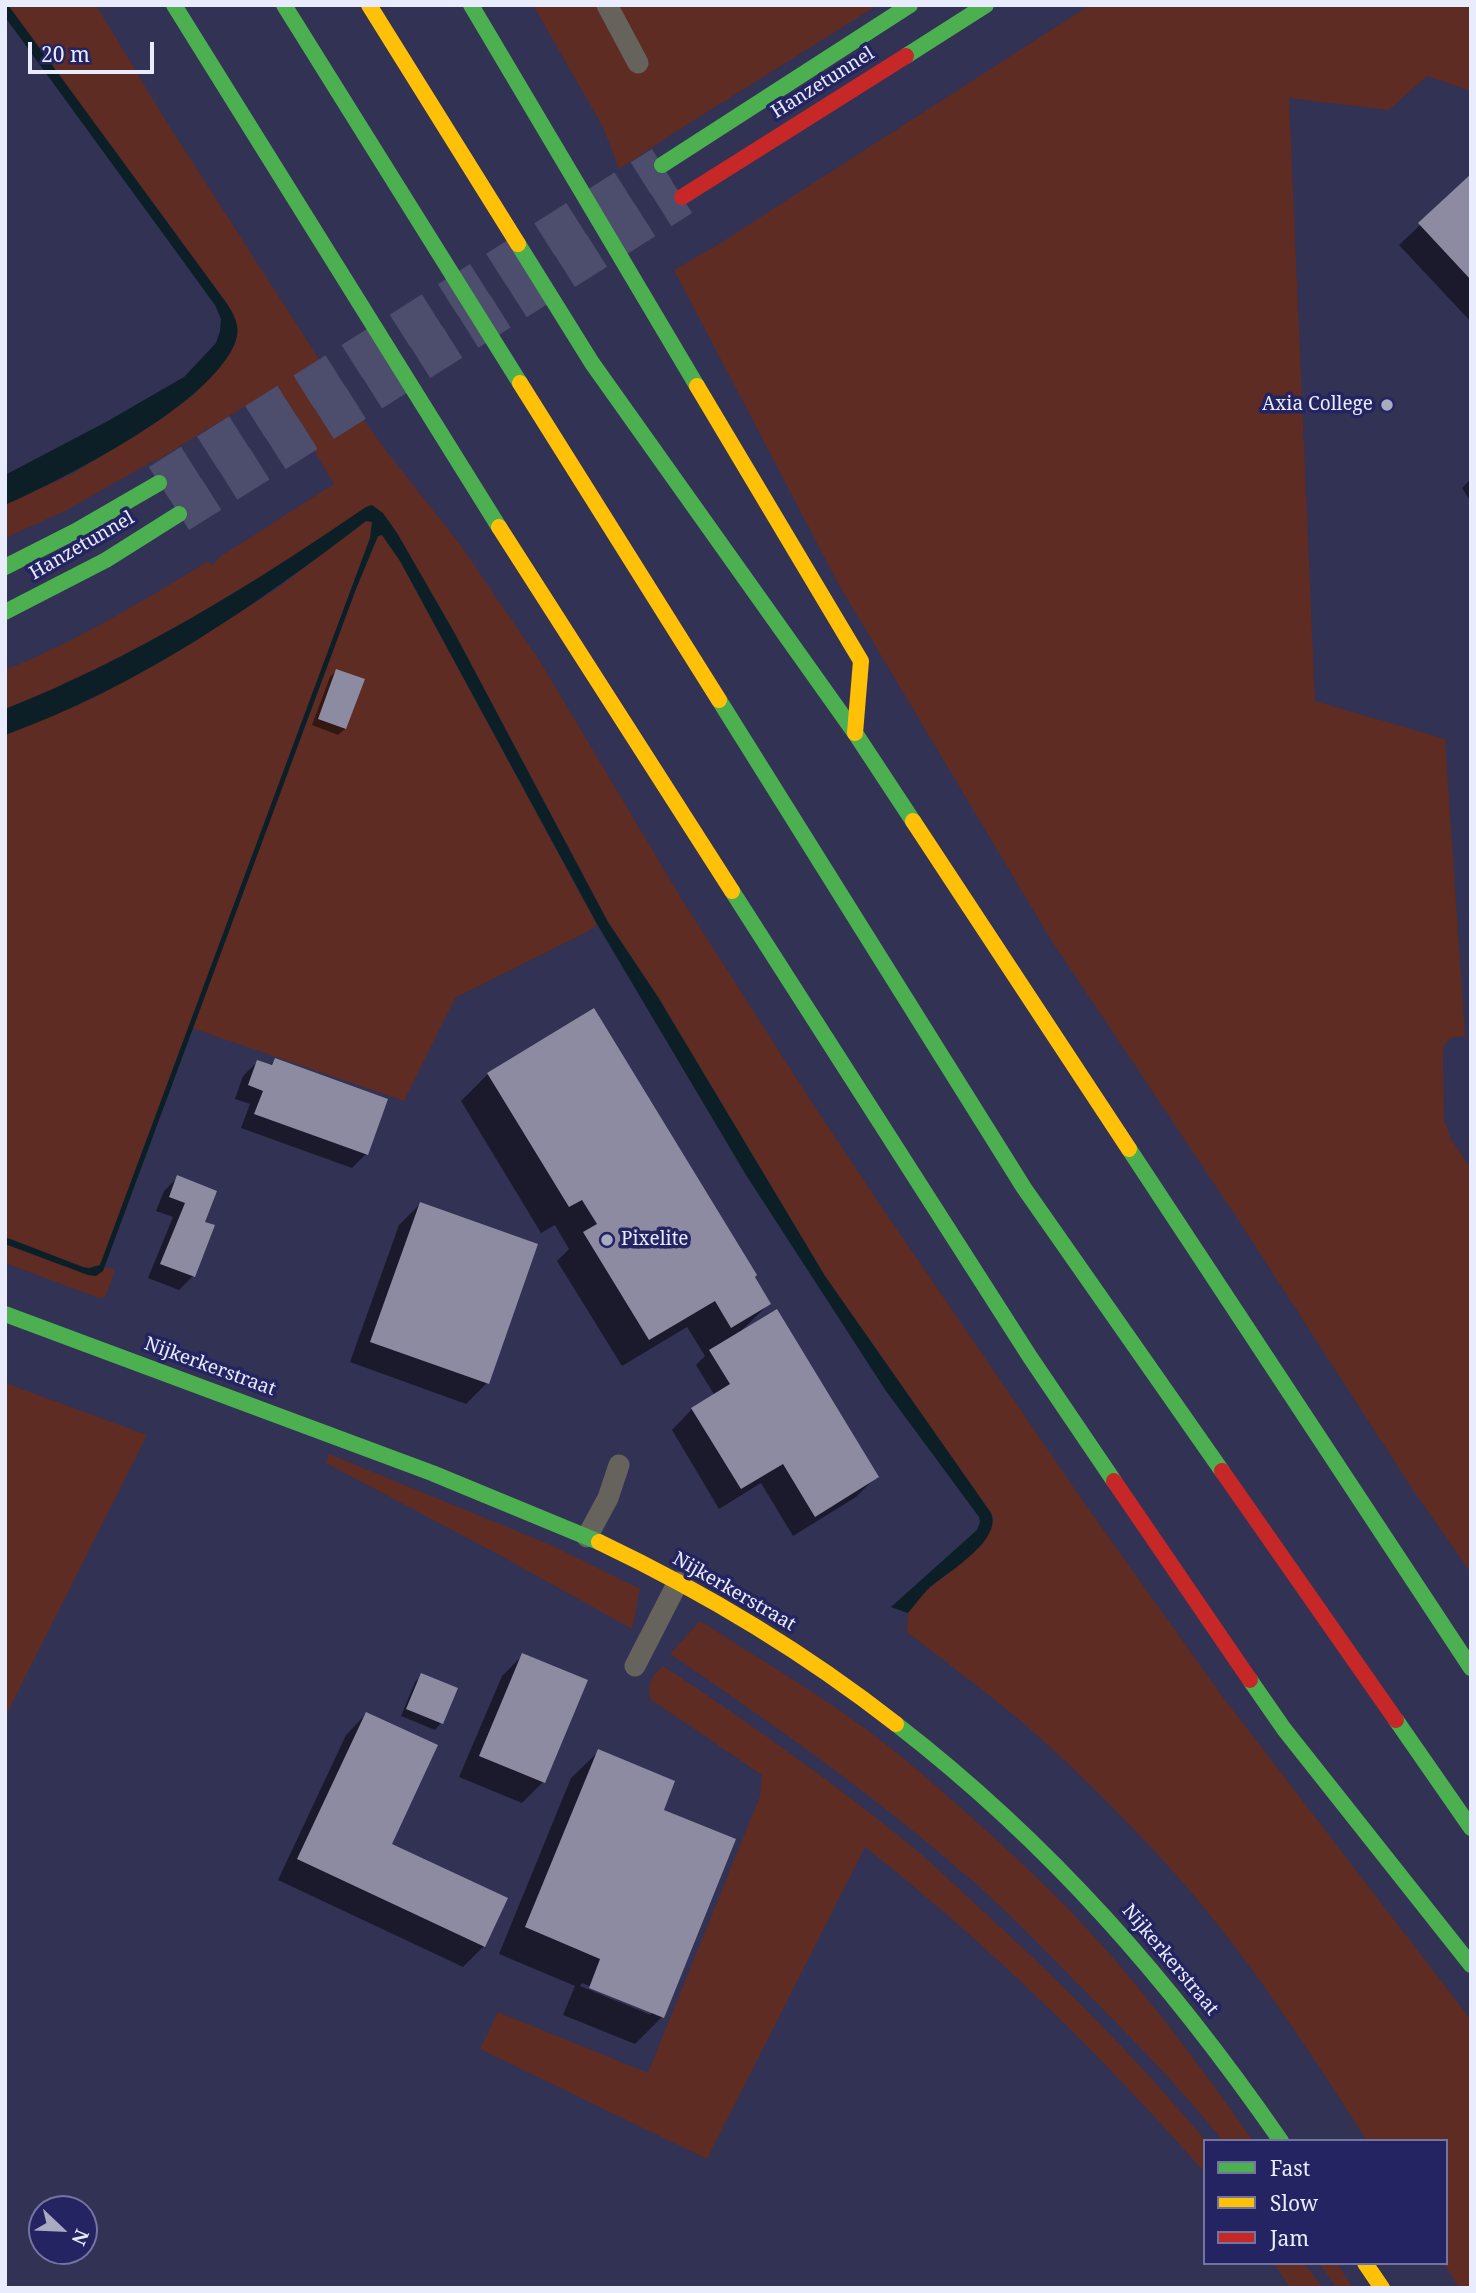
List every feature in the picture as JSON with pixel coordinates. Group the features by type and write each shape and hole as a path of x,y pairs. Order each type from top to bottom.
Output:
{"main road":[{"path":"174,5 500,529 1030,1357 1284,1728 1471,1965"},
{"path":"284,5 1024,1188 1471,1828"},
{"path":"369,5 592,363 855,733 1471,1668"},
{"path":"471,5 861,661 855,733"},
{"name":"Hanzetunnel","path":"662,165 910,5"},
{"name":"Hanzetunnel","path":"682,197 986,5"},
{"name":"Hanzetunnel","path":"5,567 76,531 159,483"},
{"name":"Hanzetunnel","path":"5,612 106,560 178,514"},
{"name":"Nijkerkerstraat","path":"5,1314 493,1495 587,1536 678,1582 739,1617 839,1682 938,1758 1016,1826 1085,1893 1163,1982 1236,2076 1280,2139"},
{"path":"1366,2265 1382,2288"}],"lane":[{"path":"607,5 638,63"},
{"path":"587,1536 608,1498 619,1465"},
{"path":"635,1666 678,1582"}],"shaded area":[{"path":"8,5 96,5 166,121 319,359 387,452 459,543 539,660 681,898 889,1218 1085,1504 1222,1696 1471,2020 1471,2288 1459,2288 1445,2265 1448,2265 1448,2139 1366,2139 1264,1986 1177,1876 1115,1810 1050,1747 1003,1706 907,1632 908,1613 926,1591 983,1544 994,1518 825,1276 658,997 608,922 454,632 397,533 366,507 236,592 191,618 100,667 5,709 5,670 83,634 208,561 211,565 334,484 276,387 156,461 65,511 5,538 5,505 72,474 157,422 196,393 231,352 236,342 236,322 225,301"},
{"path":"533,5 597,5 601,12 614,5 878,5 619,169 603,127"},
{"path":"1090,5 1471,5 1471,91 1427,76 1389,110 1289,98 1315,701 1445,739 1465,1036 1450,1038 1444,1046 1444,1120 1451,1139 1471,1169 1471,1573 1413,1490 1237,1218 1053,943 839,585 674,270"},
{"path":"366,521 372,522 373,526 370,538 100,1265 83,1267 5,1237 5,735 91,699 159,663 275,590"},
{"path":"382,535 400,561 597,925 455,998 404,1101 192,1028 356,589 378,536"},
{"path":"5,1244 88,1275 103,1271 105,1267 115,1270 105,1297 99,1298 5,1263"},
{"path":"5,1383 147,1435 5,1717"},
{"path":"329,1454 551,1545 640,1589 632,1629 326,1463"},
{"path":"700,1621 837,1709 901,1756 1021,1863 1085,1926 1141,1991 1252,2139 1221,2139 1149,2057 1046,1951 995,1901 933,1847 823,1761 670,1654"},
{"path":"663,1666 728,1709 854,1801 933,1864 1072,1995 1180,2111 1204,2139 1203,2171 1126,2086 1042,2002 956,1922 865,1847 707,2159 480,2049 498,2012 648,2073 760,1796 762,1775 650,1699 651,1680"},
{"path":"1274,2265 1306,2265 1323,2288 1291,2288"},
{"path":"1320,2265 1338,2265 1353,2288 1337,2288"}],"water":[{"path":"5,5 8,5 225,301 238,330 236,340 223,364 170,413 99,458 5,505 5,475 184,377 216,343 221,319 215,305 5,17"},
{"path":"372,505 383,513 397,533 454,632 608,922 658,997 825,1276 991,1513 993,1523 981,1545 929,1588 908,1613 891,1607 977,1530 979,1517 886,1391 746,1175 597,924 400,561 382,535 378,536 356,589 103,1271 96,1276 88,1275 5,1244 5,1237 83,1267 100,1265 370,538 372,522 366,521 281,584 194,642 102,693 5,735 5,709 100,667 191,618"}],"building":[{"path":"1471,174 1471,280 1418,223"},
{"path":"336,669 365,679 346,729 318,719"},
{"path":"594,1008 757,1275 755,1277 771,1304 731,1328 715,1301 649,1340 583,1232 597,1224 582,1200 569,1207 487,1073"},
{"path":"275,1058 388,1099 368,1155 254,1114 263,1091 248,1085 257,1060 272,1065"},
{"path":"177,1175 217,1191 205,1222 215,1225 195,1277 160,1264 185,1203 169,1197"},
{"path":"420,1202 538,1244 489,1384 370,1342"},
{"path":"777,1309 879,1477 815,1517 783,1464 741,1489 691,1408 730,1384 709,1350"},
{"path":"522,1653 588,1680 545,1783 479,1756"},
{"path":"421,1673 458,1688 443,1724 406,1709"},
{"path":"366,1712 438,1745 392,1844 508,1898 485,1947 297,1859"},
{"path":"598,1749 675,1781 664,1810 736,1839 664,2018 589,1988 600,1959 525,1927"}],"tunnel":[{"path":"159,483 662,165"},
{"path":"179,514 682,197"}],"traffic: fast":[{"path":"174,5 499,527"},
{"path":"284,5 520,383"},
{"path":"471,5 697,386"},
{"path":"662,165 910,5"},
{"path":"906,56 986,5"},
{"path":"518,244 592,363 855,733 913,821"},
{"path":"5,567 76,531 159,483"},
{"path":"5,612 106,560 179,514"},
{"path":"719,700 1024,1188 1222,1471"},
{"path":"732,891 1030,1357 1114,1481"},
{"path":"1129,1149 1471,1668"},
{"path":"5,1314 432,1473 599,1542"},
{"path":"1250,1680 1284,1729 1471,1965"},
{"path":"1396,1720 1471,1828"},
{"path":"896,1724 1006,1817 1057,1866 1151,1970 1196,2025 1280,2139"}],"traffic: slow":[{"path":"369,5 518,244"},
{"path":"520,383 719,700"},
{"path":"697,386 861,661 855,733"},
{"path":"499,527 732,891"},
{"path":"913,821 1129,1149"},
{"path":"599,1542 677,1581 752,1625 826,1672 896,1724"},
{"path":"1366,2265 1382,2288"}],"traffic: jam":[{"path":"682,197 906,56"},
{"path":"1222,1471 1396,1720"},
{"path":"1114,1481 1250,1680"}],"place":[{"name":"Axia College","path":"1387,405"},
{"name":"Pixelite","path":"607,1240"}]}
